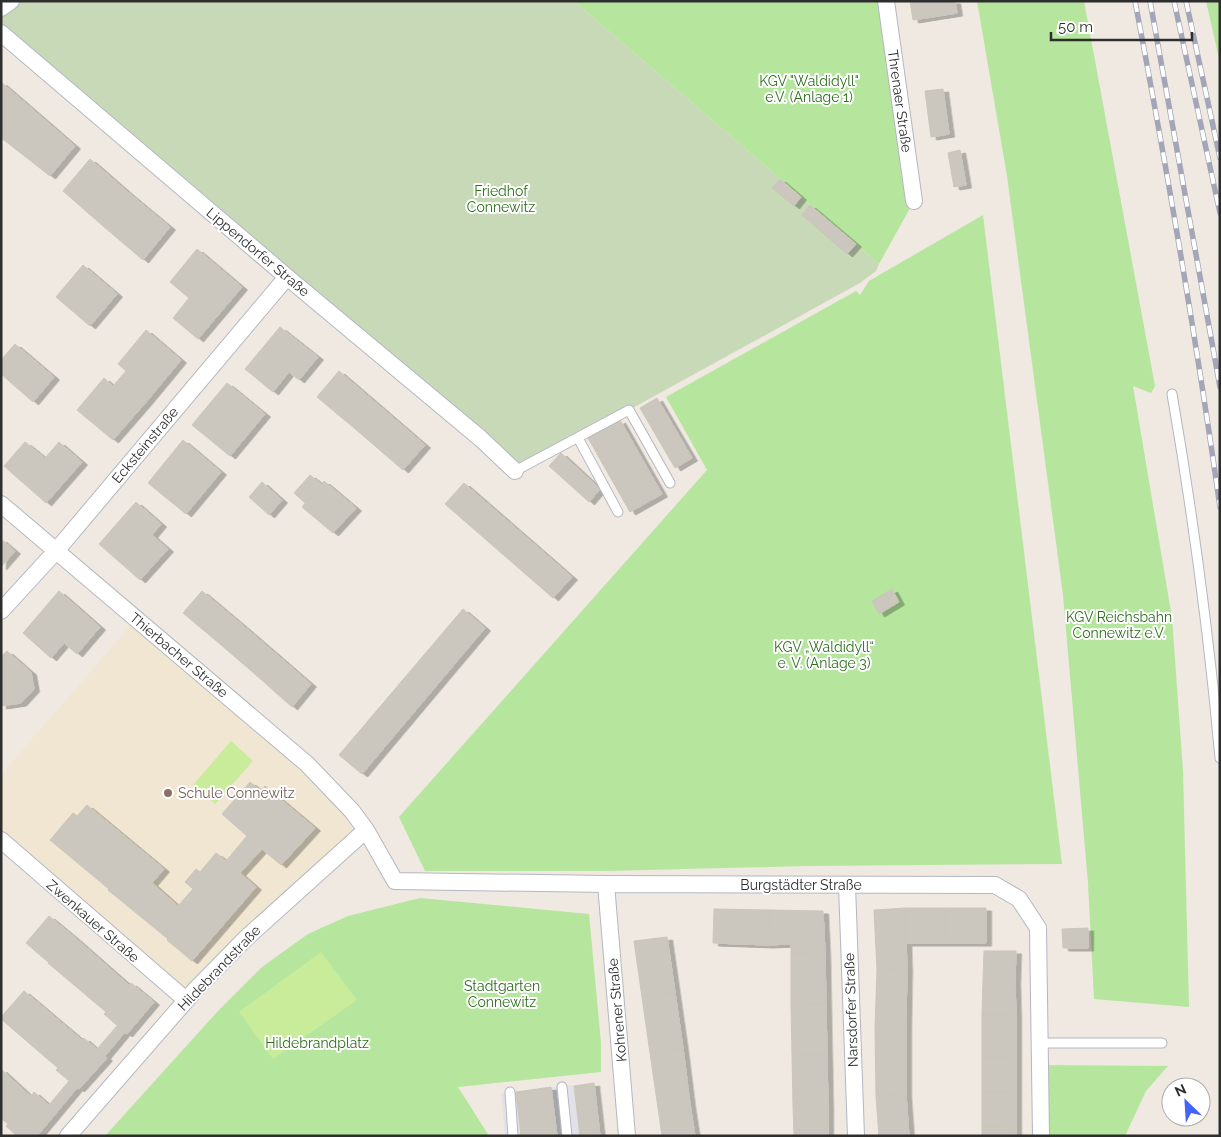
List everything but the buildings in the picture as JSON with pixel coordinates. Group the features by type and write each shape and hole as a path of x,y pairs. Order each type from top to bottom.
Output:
{"street":[{"path":"1,8 11,1"},
{"name":"Threnaer Straße","path":"886,1 914,201"},
{"name":"Lippendorfer Straße","path":"1,32 287,277 480,438 515,471"},
{"name":"Ecksteinstraße","path":"1,611 56,551 287,277"},
{"name":"Thierbacher Straße","path":"1,504 307,764 352,811 366,830"},
{"name":"Burgstädter Straße","path":"366,830 395,881 606,884 995,885 1019,899 1038,928 1041,1136"},
{"name":"Hildebrandstraße","path":"68,1136 186,1000 245,939 366,830"},
{"name":"Zwenkauer Straße","path":"1,840 186,1000"},
{"name":"Kohrener Straße","path":"606,884 627,1136"},
{"name":"Narsdorfer Straße","path":"847,885 856,1136"}],"lane":[{"path":"1172,394 1198,558 1212,670 1220,758"},
{"path":"515,471 629,410 670,483"},
{"path":"578,438 618,512"},
{"path":"1040,1043 1162,1043"},
{"path":"562,1087 567,1136"},
{"path":"510,1092 513,1136"}],"shaded area":[{"name":"Schule Connewitz","path":"136,619 307,764 366,830 186,1000 1,840 1,775"},
{"path":"594,1083 600,1136 505,1136 501,1093"}],"green space":[{"name":"Friedhof Connewitz","path":"11,1 574,1 879,264 876,271 860,283 515,471 1,33 1,8"},
{"name":"KGV \"Waldidyll\" e.V. (Anlage 1)","path":"574,1 886,1 914,201 879,264"},
{"name":"KGV Reichsbahn Connewitz e.V.","path":"977,1 1084,1 1155,386 1151,393 1133,386 1172,618 1183,771 1189,1007 1094,999 1088,883 1063,595 1007,176"},
{"path":"1206,1 1220,1 1220,63"},
{"name":"KGV „Waldidyll“ e. V. (Anlage 3)","path":"983,215 1062,864 807,866 607,871 425,871 399,817 707,470 666,397 856,291 860,295 869,281"},
{"path":"231,741 253,761 215,804 193,785"},
{"path":"420,898 589,914 601,1043 601,1072 458,1087 489,1136 105,1136 218,1011 262,967 308,934 348,916"},
{"path":"321,952 357,1000 273,1059 239,1012"},
{"path":"1041,1065 1168,1066 1146,1091 1125,1136 1041,1136"}],"railway":[{"path":"1135,1 1180,253 1220,507"},
{"path":"1150,1 1220,387"},
{"path":"1174,1 1220,213"},
{"path":"1186,1 1220,158"}],"place":[{"name":"Schule Connewitz","path":"168,793"}],"park label":[{"name":"Stadtgarten Connewitz","path":"502,994"},
{"name":"Hildebrandplatz","path":"317,1043"}]}
